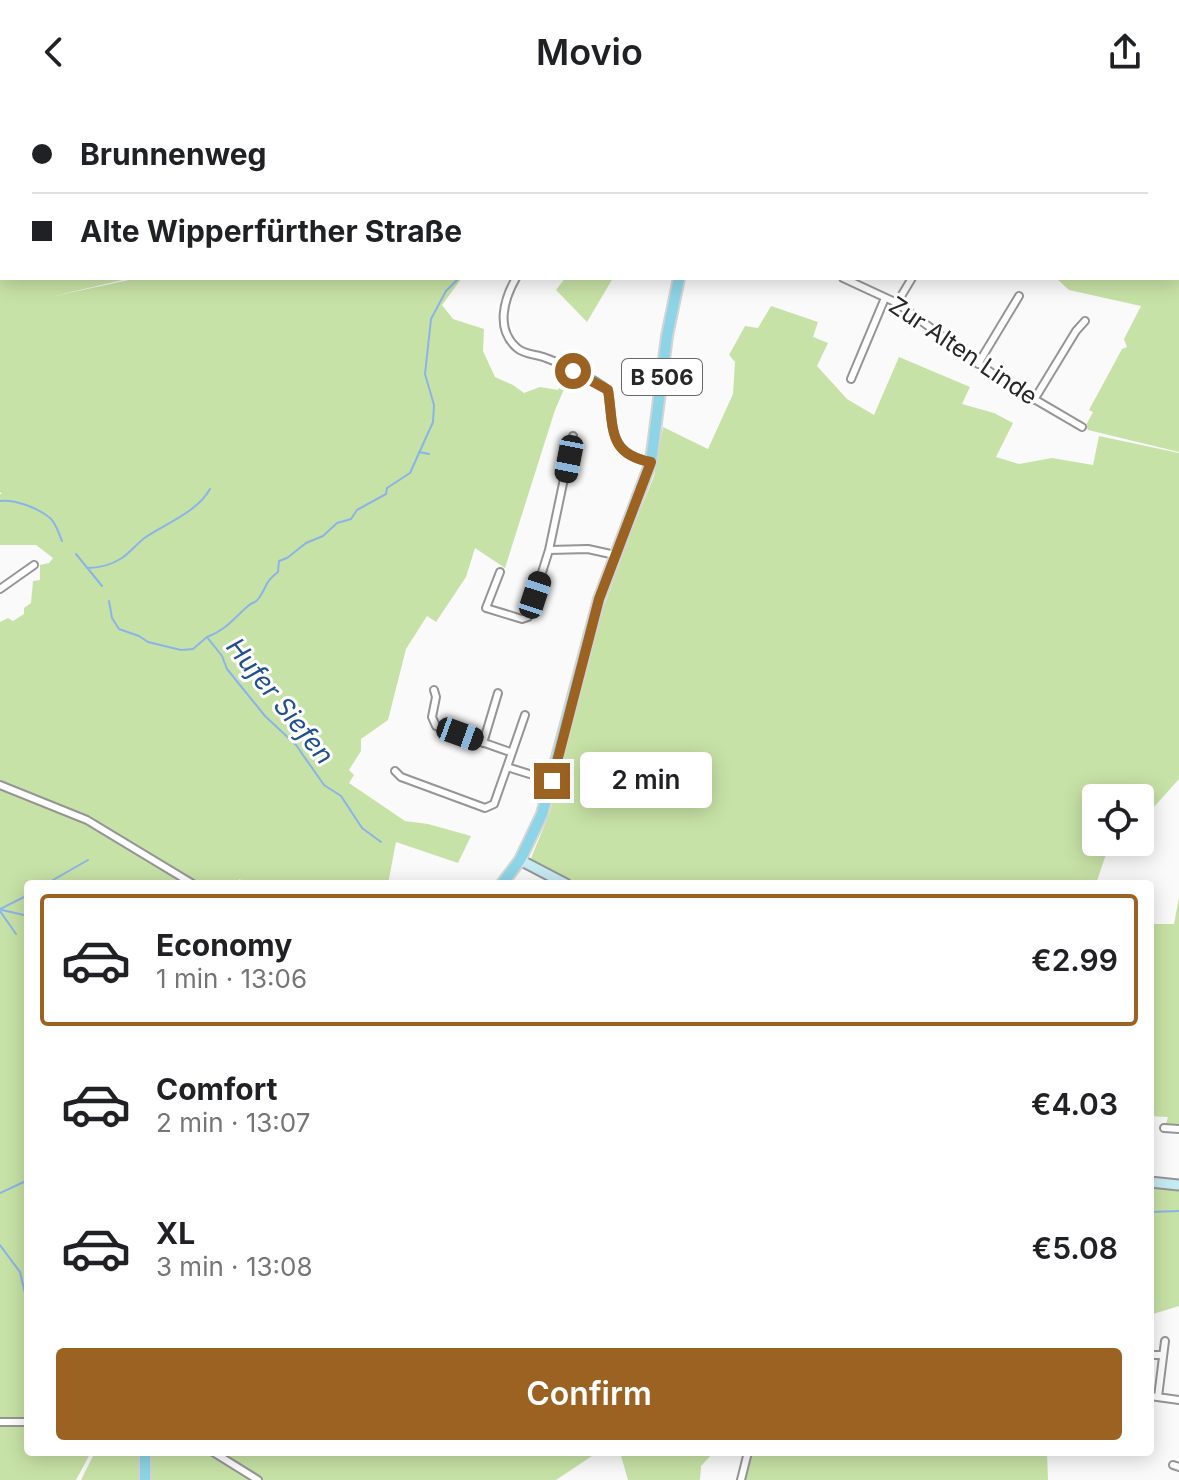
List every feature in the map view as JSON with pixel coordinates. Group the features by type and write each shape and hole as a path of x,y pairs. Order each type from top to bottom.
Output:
{"main road":[{"name":"B 506","path":"505,880 536,833 583,654 615,555 651,462 667,336 679,280"},
{"path":"145,1456 145,1480"}],"street":[{"path":"515,280 503,309 512,341 526,354 544,357 608,390 619,448 627,455 651,462"},
{"name":"Zur Alten Linde","path":"847,280 897,303 978,364 1082,427"},
{"path":"897,303 911,280"},
{"path":"978,364 1019,296"},
{"path":"851,379 885,298"},
{"path":"1034,400 1085,321"},
{"path":"500,572 486,608 522,619 528,617 549,550 573,436"},
{"path":"549,550 588,549 615,555"},
{"path":"0,589 34,565"},
{"path":"434,690 436,697 432,717 436,726 510,752"},
{"path":"483,743 498,693"},
{"path":"395,771 401,777 485,808 494,804 525,715"},
{"path":"507,767 552,781"},
{"path":"0,785 87,820 186,880"},
{"path":"520,860 558,880"},
{"path":"1164,1128 1179,1129"},
{"path":"1154,1182 1179,1185"},
{"path":"1165,1341 1154,1396 1179,1400"},
{"path":"1154,1355 1162,1355"},
{"path":"0,1422 24,1422"},
{"path":"219,1456 258,1480"},
{"path":"741,1480 747,1456"}],"green space":[{"path":"0,280 122,280 50,297 129,280 461,280 442,305 453,319 484,329 483,351 495,377 524,393 540,387 558,390 568,370 572,371 555,410 505,568 475,548 466,577 436,622 427,616 406,649 388,720 361,739 361,751 349,770 354,775 349,783 405,821 471,836 458,863 396,842 389,880 24,880 24,1456 89,1456 76,1480 0,1480 0,622 8,618 13,621 24,614 24,608 31,603 33,581 40,580 40,565 49,563 53,558 36,545 0,545"},
{"path":"564,280 612,280 587,322 556,290"},
{"path":"1058,280 1179,280 1179,452 1088,430 1086,425 1093,412 1089,410 1122,349 1127,347 1124,339 1141,306 1069,290"},
{"path":"771,306 818,322 813,337 828,343 817,366 847,399 874,415 899,357 970,387 962,404 994,413 1013,423 996,457 1019,464 1052,458 1093,465 1099,436 1179,453 1179,779 1154,807 1154,784 1082,784 1082,856 1105,856 1097,880 563,880 533,863 531,858 550,812 589,648 654,476 663,427 708,449 733,394 735,362 729,355 745,326 758,328"},
{"path":"1179,897 1179,1128 1165,1127 1168,1117 1154,1116 1154,924 1174,924"},
{"path":"1154,1184 1179,1186 1179,1306 1154,1314"},
{"path":"93,1456 140,1456 138,1480 81,1480"},
{"path":"150,1456 218,1456 257,1480 149,1480"},
{"path":"224,1456 592,1456 556,1480 263,1480"},
{"path":"621,1456 710,1456 701,1466 700,1480 628,1480"},
{"path":"748,1456 1047,1456 1048,1480 743,1480"}],"waterway":[{"path":"207,637 257,600 278,572 279,561 323,536 337,523 351,519 357,510 386,494 387,488 410,473 433,422 434,405 425,374 431,319 446,291 457,280"},
{"path":"419,452 429,454"},
{"path":"87,568 105,566 122,558 146,537 190,511 210,489"},
{"name":"Hufer Siefen","path":"0,501 19,503 45,514 54,523 62,541"},
{"name":"Hufer Siefen","path":"76,554 102,586"},
{"name":"Hufer Siefen","path":"109,601 112,618 119,629 148,642 181,650 193,649 207,637 222,656 227,669 265,716 296,745 324,785 341,796 362,828 381,842"},
{"path":"53,880 88,860"},
{"path":"0,909 24,897"},
{"path":"2,910 24,915"},
{"path":"0,911 16,934"},
{"path":"0,1193 24,1182"},
{"path":"1154,1212 1179,1211"},
{"path":"0,1245 20,1272 24,1289"}],"route":[{"path":"552,781 599,599 651,462 627,455 619,448 608,390 573,371"}]}
